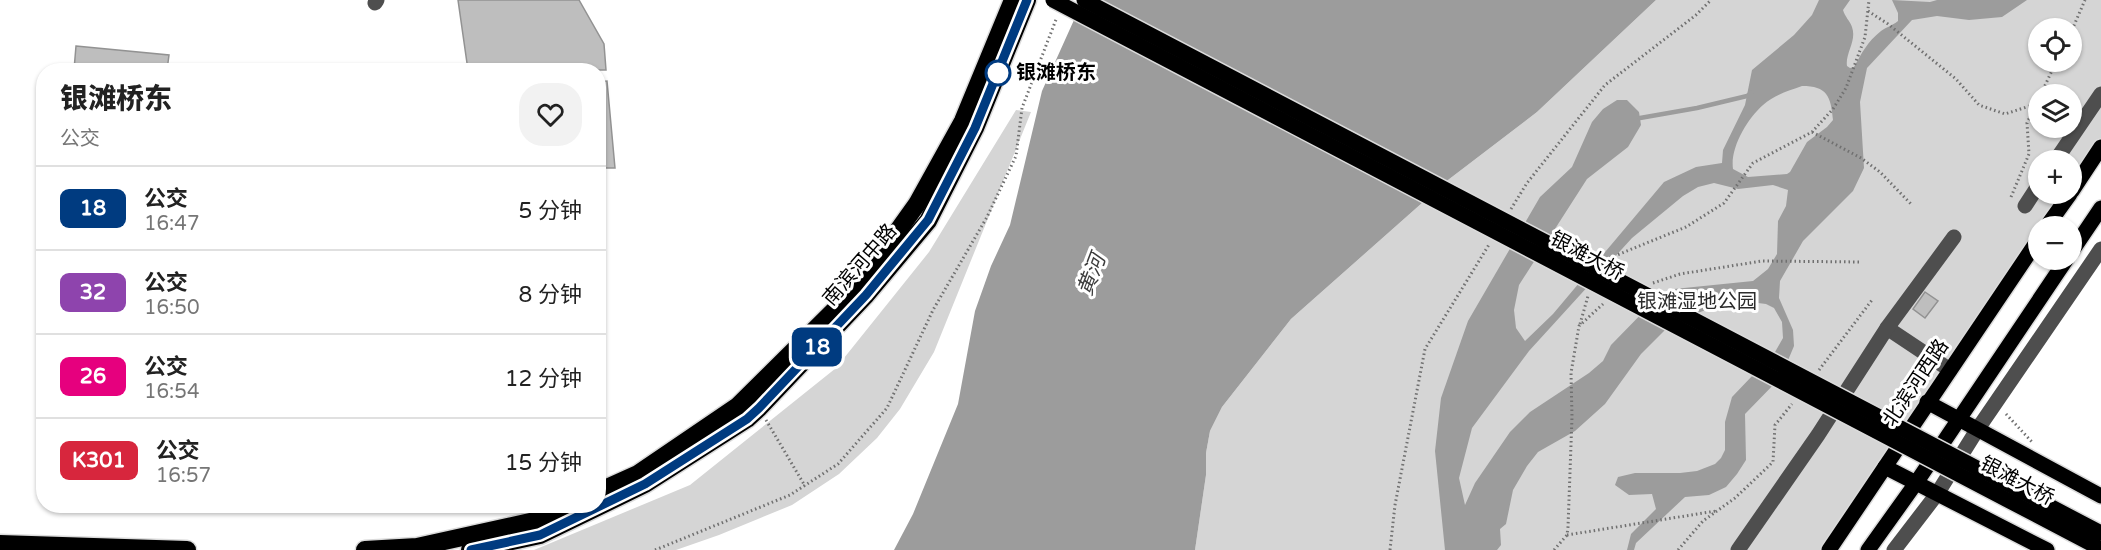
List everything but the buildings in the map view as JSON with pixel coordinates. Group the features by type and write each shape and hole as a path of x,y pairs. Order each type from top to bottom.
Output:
{"highway":[{"name":"南滨河中路","path":"606,503 645,484 747,419 866,295 928,220 975,128 1016,2"},
{"name":"南滨河中路","path":"606,488 638,474 738,406 857,288 923,194 963,122 1016,2"},
{"path":"365,550 417,547 539,520 554,513"},
{"name":"南滨河中路","path":"470,550 540,535 585,513"},
{"path":"0,544 187,550"}],"main road":[{"name":"银滩大桥","path":"1084,0 2101,532"},
{"name":"银滩大桥","path":"1056,4 2101,549"},
{"path":"2082,176 2101,147"},
{"path":"2082,236 2101,208"},
{"name":"北滨河西路","path":"1829,550 2028,255"},
{"path":"1868,550 1917,483 2059,270"},
{"path":"1927,402 2101,496"},
{"path":"1885,467 2047,550"}],"street":[{"path":"2063,150 2101,94"},
{"path":"2025,206 2028,201"},
{"path":"1738,550 1818,435 1887,328 1954,237"},
{"path":"1894,550 1937,494 1995,403 2101,249"},
{"path":"1887,328 1950,370"}],"path":[{"path":"1610,263 1617,255 1686,227 1724,203 1753,163 1812,132 1833,109 1846,88 1864,37 1869,0"},
{"path":"2077,18 2085,0"},
{"path":"655,550 790,495 805,486 838,464 887,408 933,310 987,217 1016,156 1022,108 1056,4"},
{"path":"1868,11 1888,24 1956,79 1979,105 2005,114 2028,105"},
{"path":"1812,132 1861,158 1880,172 1911,204"},
{"path":"2011,197 2029,154 2028,138"},
{"path":"1650,284 1680,274 1762,261 1861,262"},
{"path":"1554,550 1567,535 1572,417 1571,373 1590,290"},
{"path":"1580,326 1610,298"},
{"path":"1818,371 1872,300"},
{"path":"1678,550 1703,521 1736,498 1773,462 1775,425 1797,398"},
{"path":"1995,403 2034,444"},
{"path":"759,408 805,486"},
{"path":"1567,535 1719,510"}],"green space":[{"name":"银滩湿地公园","path":"1656,0 2101,0 2101,147 2082,176 2082,150 2028,150 2028,204 2063,204 2054,216 2028,216 2028,255 1829,550 1195,550 1210,431 1222,407 1291,319 1448,180 1537,112"},
{"path":"1016,110 1031,112 934,352 900,409 877,438 839,474 792,505 676,550 534,550 690,485 836,368 929,252"}],"water":[{"name":"黄河","path":"1083,0 1656,0 1537,112 1448,180 1291,319 1222,407 1210,431 1195,550 894,550 913,514 958,404 975,311 991,266 1010,225 1042,91"},
{"path":"1819,0 1850,0 1843,10 1853,32 1847,61 1847,66 1850,68 1854,67 1876,35 1898,21 1898,13 1892,0 1930,2 1937,0 2027,0 2002,17 1969,20 1937,16 1912,20 1867,68 1860,102 1864,168 1853,191 1803,241 1780,281 1779,298 1793,330 1794,346 1781,377 1745,414 1746,460 1726,487 1709,495 1685,497 1636,543 1634,550 1627,550 1631,534 1656,509 1652,494 1629,495 1615,485 1618,477 1635,473 1697,471 1715,464 1721,458 1725,450 1725,422 1732,397 1775,352 1783,338 1782,322 1774,308 1766,304 1750,302 1717,306 1670,325 1641,354 1605,404 1575,431 1538,452 1527,466 1513,490 1506,524 1500,529 1501,545 1497,550 1445,550 1435,451 1441,398 1468,321 1540,197 1572,167 1592,122 1603,109 1617,100 1627,100 1639,112 1641,125 1628,147 1587,179 1519,285 1514,310 1516,328 1525,341 1553,314 1664,182 1696,167 1722,163 1723,150 1745,105 1752,70 1794,35 1812,15","holes":["1802,86 1817,88 1826,94 1831,105 1833,120 1807,142 1790,172 1748,177 1733,169 1737,143 1757,111 1772,99","1714,183 1738,189 1773,185 1788,190 1786,206 1778,221 1777,254 1768,269 1753,281 1674,289 1652,303 1611,345 1603,361 1589,373 1530,412 1510,432 1475,483 1465,505 1459,478 1472,428 1529,351 1632,238 1683,196 1698,187"]}],"waterway":[{"path":"1640,118 1697,108 1747,96 1751,93"}],"bus line":[{"name":"18","path":"606,503 645,484 747,419 866,295 928,220 975,128 1027,0"},
{"name":"18","path":"471,550 540,535 585,513"}],"place":[{"name":"银滩桥东","path":"998,73"}]}
